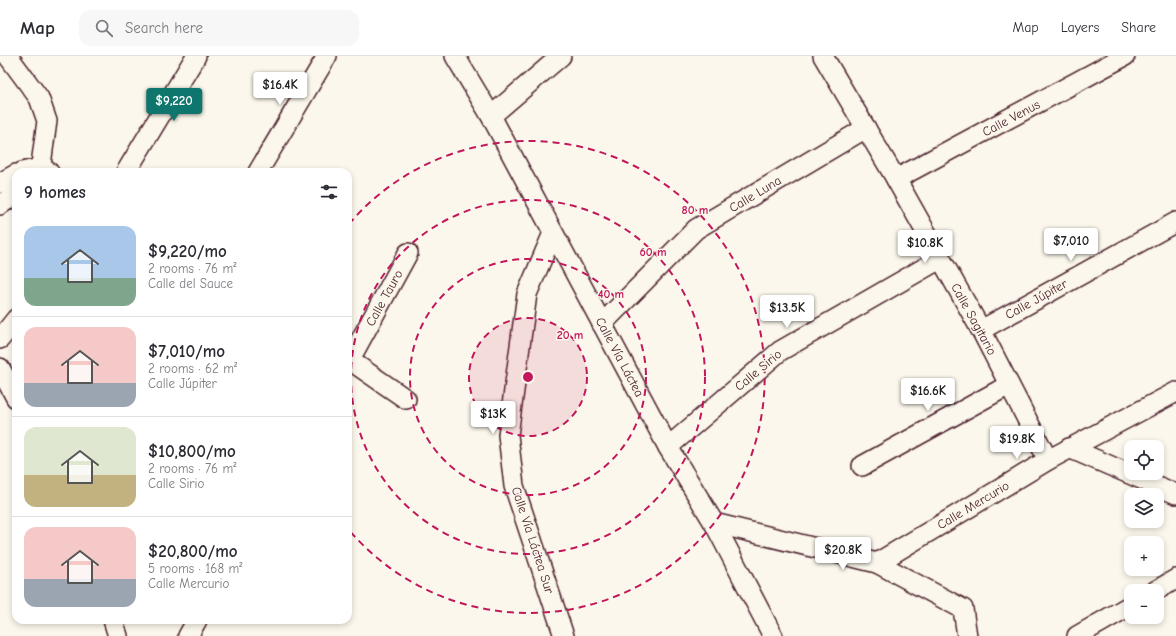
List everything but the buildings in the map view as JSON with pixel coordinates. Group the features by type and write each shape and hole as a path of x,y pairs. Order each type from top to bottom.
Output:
{"street":[{"path":"8,56 39,98 47,121 39,168"},
{"path":"128,168 196,56"},
{"path":"260,168 327,56"},
{"name":"Calle Vía Láctea","path":"455,56 491,116 668,447 714,523 773,636"},
{"path":"491,116 561,56"},
{"name":"Calle Venus","path":"896,179 1125,56"},
{"name":"Calle Sagitario","path":"827,58 981,330 1048,460"},
{"name":"Calle Luna","path":"602,324 696,229 866,128"},
{"path":"0,183 12,176"},
{"path":"0,205 12,197"},
{"name":"Calle Júpiter","path":"981,330 1176,222"},
{"name":"Calle Vía Láctea Sur","path":"553,233 527,294 508,435 514,486 564,636"},
{"name":"Calle Tauro","path":"352,354 408,253"},
{"name":"Calle Sirio","path":"668,447 780,351 940,259"},
{"path":"0,340 12,324"},
{"path":"352,364 406,399"},
{"path":"0,368 12,390"},
{"path":"862,466 1009,385"},
{"name":"Calle Mercurio","path":"877,564 1048,460 1176,392"},
{"path":"1070,448 1176,494"},
{"path":"714,523 877,564 963,609 967,636"},
{"path":"1164,586 1176,579"},
{"path":"1077,636 1124,609"},
{"path":"114,624 118,636"},
{"path":"188,636 195,624"}]}
